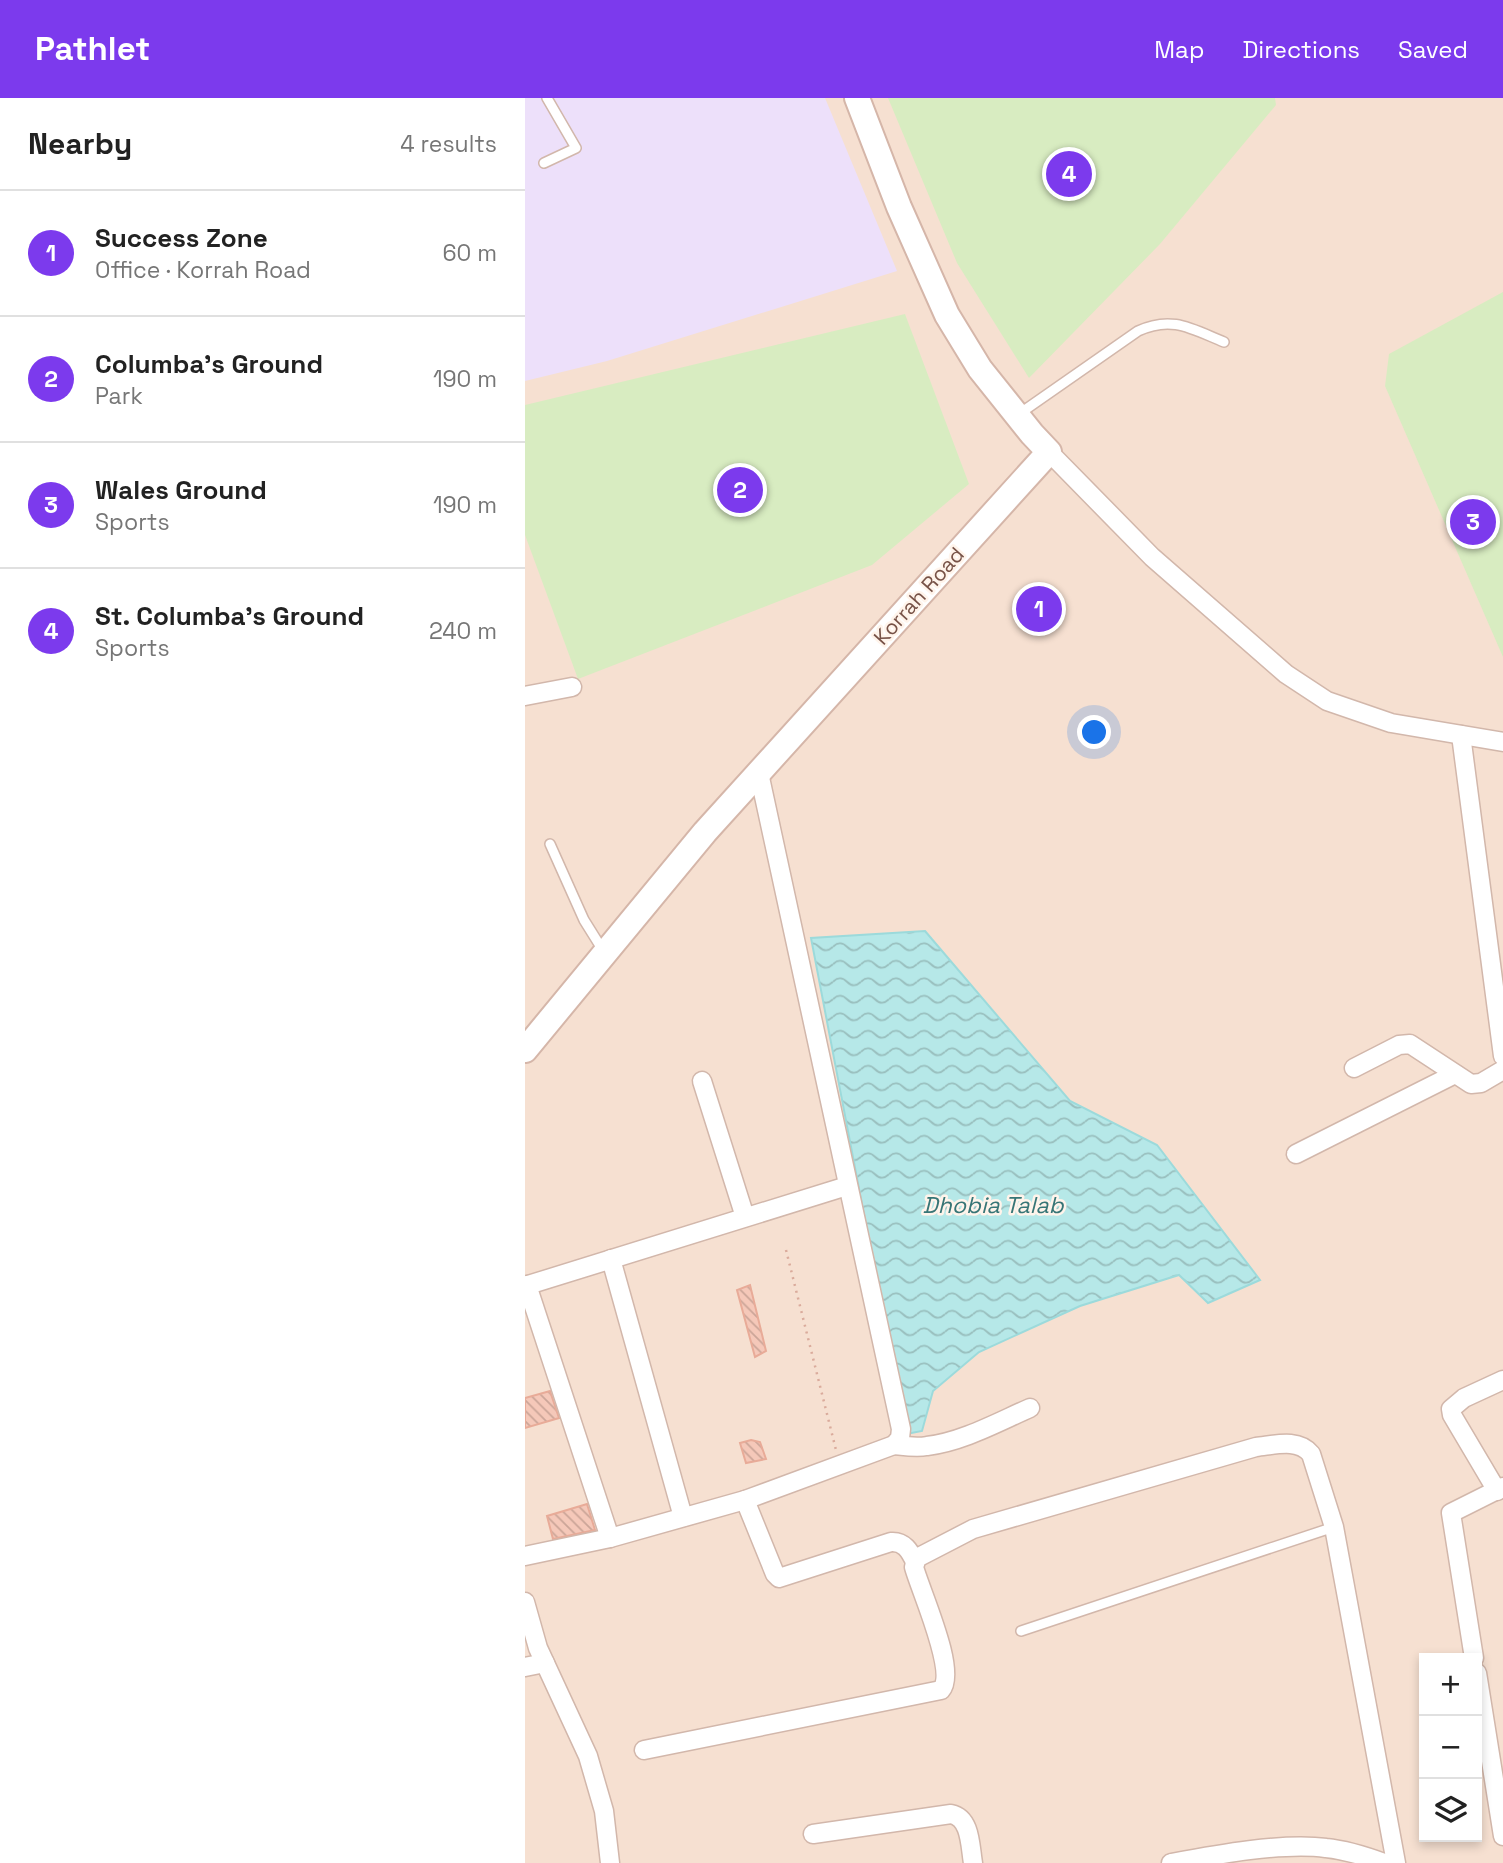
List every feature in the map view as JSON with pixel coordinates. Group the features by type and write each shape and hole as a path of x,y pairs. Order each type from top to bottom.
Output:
{"main road":[{"path":"857,98 899,207 947,315 980,369 1049,452"},
{"name":"Korrah Road","path":"525,1050 705,832 1049,452"}],"street":[{"path":"1049,452 1152,557 1286,674 1327,701 1391,723 1503,743"},
{"path":"525,695 572,687"},
{"path":"1461,735 1503,1056"},
{"path":"759,773 901,1429 900,1438 894,1445"},
{"path":"1354,1068 1399,1045 1410,1044 1466,1081 1476,1084 1503,1070"},
{"path":"1296,1154 1455,1074"},
{"path":"702,1081 745,1217"},
{"path":"610,1538 526,1286 847,1186"},
{"path":"611,1259 683,1517"},
{"path":"1473,1653 1451,1513 1500,1489 1452,1415 1451,1409 1464,1398 1503,1380"},
{"path":"525,1556 610,1538 745,1500 894,1445 926,1447 938,1444 971,1434 1030,1408"},
{"path":"915,1562 925,1553 973,1529 1256,1447 1288,1444 1306,1447 1311,1454 1334,1527 1396,1863"},
{"path":"644,1750 943,1688 946,1681 933,1617 916,1575 915,1562 904,1546 899,1542 891,1542 779,1578 745,1500"},
{"path":"525,1602 545,1663 588,1756 604,1811 610,1863"},
{"path":"525,1667 545,1663"},
{"path":"1482,1704 1503,1836"},
{"path":"813,1834 957,1815 965,1824 973,1863"},
{"path":"1171,1863 1284,1848 1325,1848 1384,1863"}],"lane":[{"path":"544,163 576,148 547,98"},
{"path":"1017,416 1138,331 1151,325 1172,323 1224,342"},
{"path":"550,844 584,920 605,953"},
{"path":"1021,1632 1334,1527"}],"path":[{"path":"786,1250 840,1466"}],"shaded area":[{"path":"525,98 1503,98 1503,1863 525,1863"},
{"path":"525,98 825,98 897,271 607,361 525,381"}],"green space":[{"path":"888,98 1275,98 1276,105 1160,244 1029,378 957,263"},
{"path":"1503,292 1503,657 1385,386 1389,354"},
{"path":"905,314 969,484 872,565 578,679 525,535 525,405"}],"water":[{"name":"Dhobia Talab","path":"925,931 1070,1101 1157,1145 1260,1280 1208,1303 1179,1275 1080,1306 979,1352 933,1391 922,1431 906,1434 811,938"}],"building":[{"path":"1040,590 1054,621 1029,633 1015,603"},
{"path":"750,1285 766,1351 755,1357 737,1290"},
{"path":"550,1391 559,1418 525,1428 525,1398"},
{"path":"751,1440 760,1442 766,1459 746,1463 740,1443"},
{"path":"587,1504 595,1530 553,1539 547,1516"}],"place":[{"name":"St. Columba's Ground","path":"1069,174"},
{"name":"Columba's Ground","path":"740,490"},
{"name":"Wales Ground","path":"1473,522"},
{"name":"Success Zone","path":"1039,609"}]}
